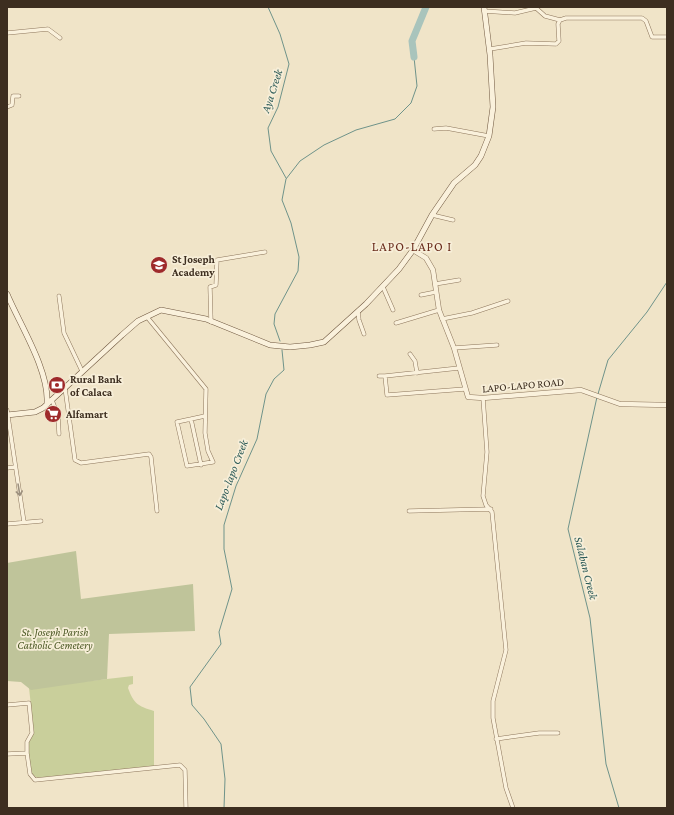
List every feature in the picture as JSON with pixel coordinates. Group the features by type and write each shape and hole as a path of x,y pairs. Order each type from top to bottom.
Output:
{"main road":[{"path":"7,413 40,411 122,335 147,316 161,310 183,314 211,322 275,346 316,344 324,342 358,312 383,287 413,250 432,215 454,183 475,165 481,156 489,136 493,113 490,49 484,9"},
{"path":"7,294 37,359 46,388 47,403"}],"street":[{"path":"484,9 515,13 536,8 545,16 560,20 566,18 642,18 646,21 652,37 667,36"},
{"path":"490,49 526,43 556,44 558,41 558,24 560,20"},
{"path":"7,33 46,28 60,38"},
{"path":"7,107 12,105 13,96 18,96"},
{"path":"434,129 446,128 489,136"},
{"path":"432,215 452,220"},
{"path":"386,376 387,393 389,396 465,389 458,368 454,348 439,310 430,262 413,250"},
{"path":"211,322 210,287 216,285 216,260 265,252"},
{"path":"435,284 459,280"},
{"path":"383,287 393,310"},
{"path":"421,295 436,292"},
{"path":"59,296 64,333 82,371"},
{"path":"442,319 472,313 508,301"},
{"path":"396,323 439,310"},
{"path":"358,312 364,334"},
{"path":"147,316 206,389 204,416 206,442 213,461 212,464 186,465 177,423 179,421 204,416"},
{"path":"454,348 496,345"},
{"path":"410,354 415,361 417,373"},
{"path":"379,376 458,368"},
{"path":"65,388 75,460 81,463 149,454 151,457 157,511"},
{"name":"LAPO-LAPO ROAD","path":"465,389 468,397 483,398 574,390 589,392 609,401 633,405 667,405"},
{"path":"483,398 487,452 483,496 486,505 491,509 496,543 506,650 493,701 493,718 506,788 512,808"},
{"path":"52,400 58,416 59,434"},
{"path":"7,413 24,522"},
{"path":"191,419 201,465"},
{"path":"7,468 15,467"},
{"path":"409,511 491,509"},
{"path":"7,524 41,521"},
{"path":"7,704 29,703 32,733 27,743 27,752 30,774 35,780 180,765 184,770 186,808"},
{"path":"496,739 539,733 558,733"},
{"path":"7,754 27,752"}],"green space":[{"name":"St. Joseph Parish Catholic Cemetery","path":"76,551 81,599 193,584 195,631 109,634 107,679 31,690 21,682 7,681 7,563"},
{"path":"133,676 133,684 129,685 128,688 132,698 140,706 154,711 154,766 38,778 31,774 28,743 34,733 29,688"}],"waterway":[{"name":"Aya Creek","path":"268,7 280,34 289,64 278,107 268,128 271,151 286,178"},
{"name":"Lapo-lapo Creek","path":"414,57 412,41 426,7"},
{"name":"Lapo-lapo Creek","path":"280,341 274,324 275,314 298,271 299,257 291,223 282,200 286,179 300,161 324,145 356,130 395,119 411,103 417,86 414,57"},
{"name":"Salaban Creek","path":"598,394 608,360 647,312 667,282"},
{"name":"Lapo-lapo Creek","path":"224,808 225,779 221,744 204,719 192,705 190,687 221,644 219,632 232,589 224,549 224,525 236,486 257,439 266,394 274,379 284,370 282,350"},
{"name":"Salaban Creek","path":"597,397 568,529 590,618 606,764 619,808"}],"place":[{"name":"St Joseph Academy","path":"159,265"},
{"name":"Rural Bank of Calaca","path":"57,385"},
{"name":"Alfamart","path":"53,414"}],"district":[{"name":"LAPO-LAPO I","path":"412,246"}]}
